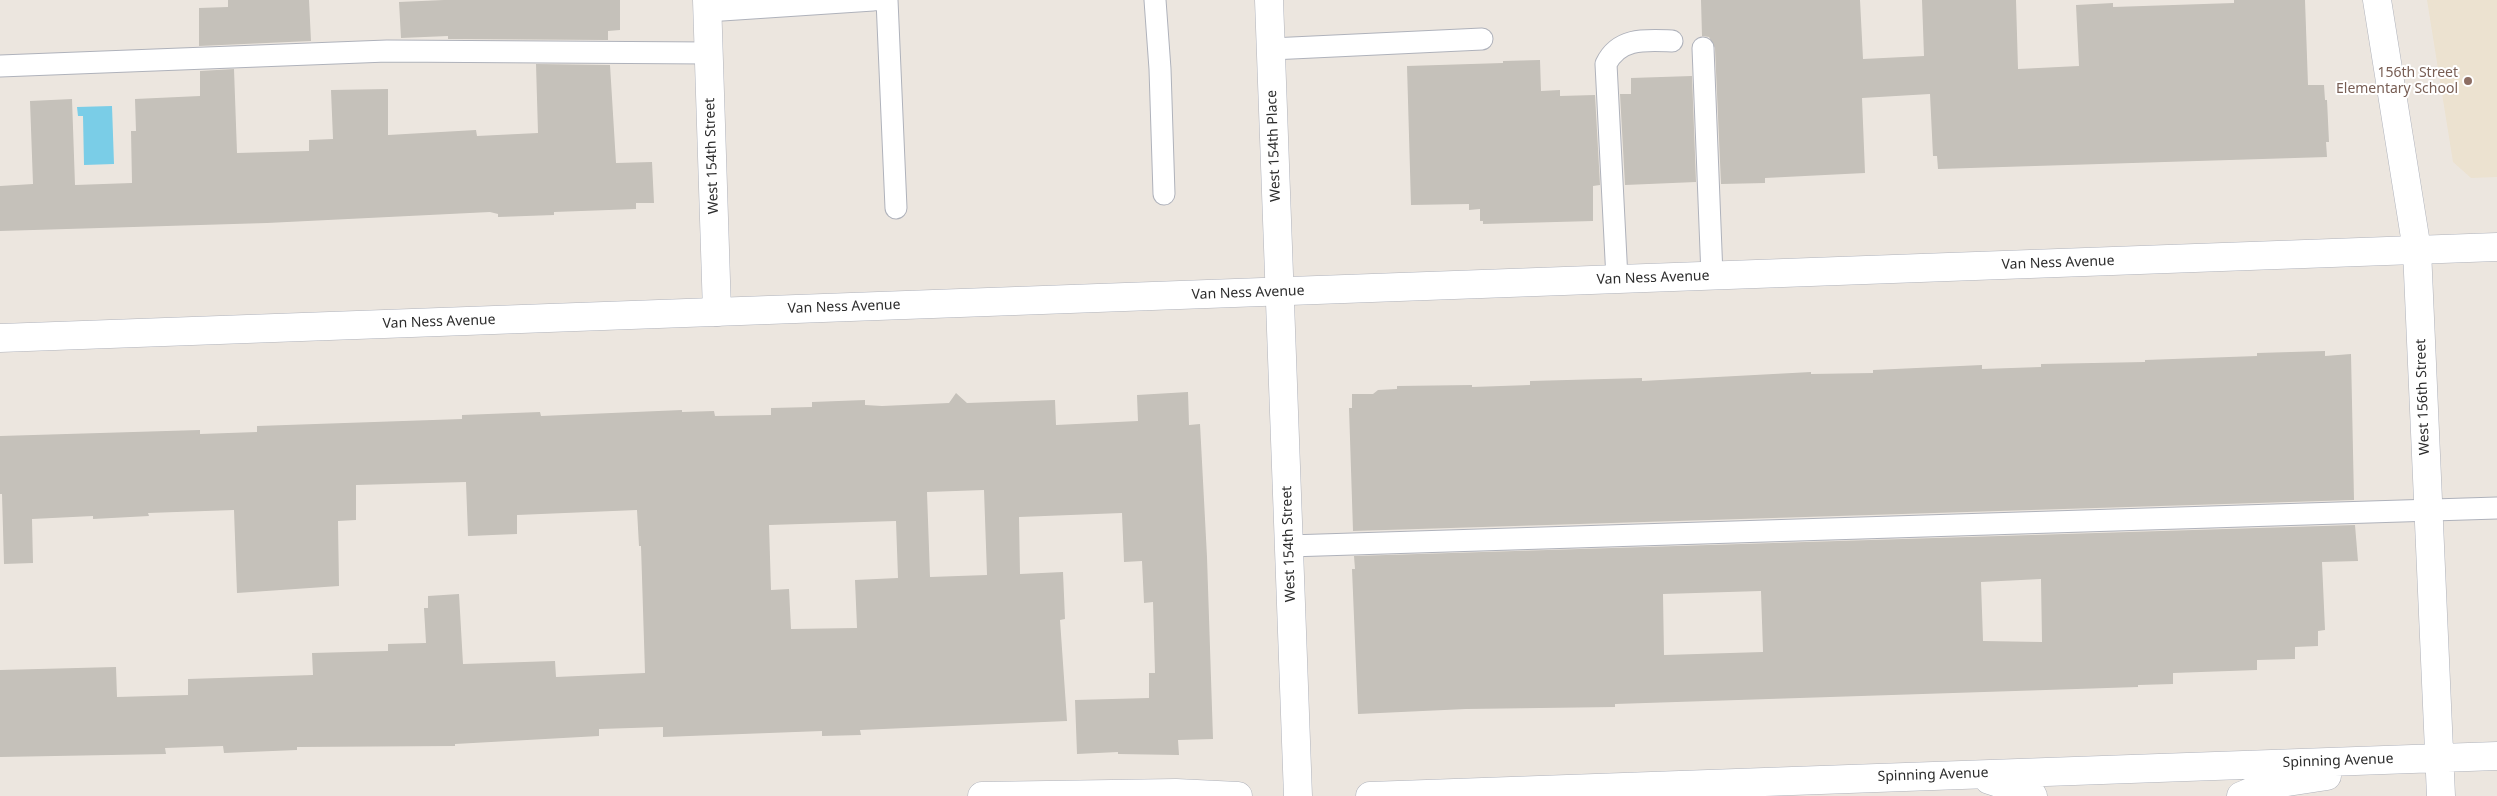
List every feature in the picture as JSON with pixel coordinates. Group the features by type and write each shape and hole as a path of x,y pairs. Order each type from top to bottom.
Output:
{"street":[{"name":"West 154th Place","path":"1269,0 1279,291"},
{"name":"West 156th Street","path":"2377,0 2417,250 2441,796"},
{"name":"West 154th Street","path":"707,5 717,312"},
{"name":"Van Ness Avenue","path":"0,338 2497,247"},
{"name":"West 154th Street","path":"1279,291 1298,796"},
{"name":"Spinning Avenue","path":"1370,796 1584,792 1969,774 2497,756"},
{"path":"2240,796 2267,786 2440,757 2497,763"},
{"path":"1969,774 2031,793 2033,796"},
{"path":"982,796 1176,793 1238,796"}],"lane":[{"path":"707,5 873,0"},
{"path":"887,0 896,208"},
{"path":"1155,0 1160,69 1164,194"},
{"path":"1271,49 1482,39"},
{"path":"1617,279 1606,64 1612,53 1626,45 1644,40 1672,41"},
{"path":"1703,48 1712,276"},
{"path":"0,66 387,51 709,53"},
{"path":"1290,546 2497,508"}],"shaded area":[{"name":"156th Street Elementary School","path":"2427,0 2497,0 2497,177 2471,178 2453,162"}],"water":[{"path":"112,106 114,164 84,165 83,116 78,116 77,107"}],"building":[{"path":"228,0 309,0 311,41 199,46 199,8 228,7"},
{"path":"444,0 620,0 620,30 608,31 608,40 448,39 448,36 401,38 399,2"},
{"path":"1701,0 1860,0 1863,59 1924,56 1922,0 2016,0 2018,69 2079,66 2076,5 2113,3 2113,7 2234,3 2234,0 2305,0 2308,85 2324,85 2325,100 2327,100 2329,142 2326,142 2327,157 1938,169 1937,156 1933,156 1930,94 1862,98 1865,173 1765,178 1765,183 1721,184 1715,48 1709,37 1702,36"},
{"path":"1540,60 1541,91 1560,90 1560,96 1595,95 1600,185 1593,186 1593,221 1483,224 1483,221 1480,221 1480,209 1469,210 1469,204 1411,205 1407,66"},
{"path":"536,64 610,65 616,163 652,162 654,203 636,203 636,209 554,212 554,215 498,217 498,214 490,212 267,223 0,231 0,186 33,184 30,101 72,99 75,185 132,183 131,131 136,131 135,99 200,96 200,71 234,69 237,153 309,151 309,140 333,139 331,90 388,89 388,135 476,130 477,136 538,133"},
{"path":"1692,76 1696,182 1625,185 1620,94 1631,94 1631,78"},
{"path":"2325,351 2325,356 2351,354 2354,500 1353,531 1349,408 1352,408 1352,394 1373,394 1378,390 1397,389 1397,386 1472,385 1472,387 1530,385 1530,381 1642,378 1642,381 1811,372 1811,374 1873,373 1873,370 1982,365 1982,369 2041,367 2041,364 2145,362 2145,360 2257,356 2257,353"},
{"path":"1188,392 1189,425 1200,424 1207,557 1213,739 1178,740 1179,755 1118,754 1118,752 1077,754 1075,700 1149,698 1149,673 1155,673 1153,602 1144,603 1142,561 1124,562 1122,513 1019,517 1020,574 1063,572 1065,619 1060,620 1067,721 860,730 861,735 822,736 822,731 663,737 663,727 599,729 599,736 455,744 455,746 297,747 297,750 224,753 223,746 165,748 166,754 0,757 0,670 116,667 117,697 188,695 188,679 313,675 312,653 388,651 388,644 426,643 424,608 428,608 428,596 459,594 463,664 555,661 556,677 645,673 641,546 639,546 637,510 517,515 517,534 468,536 466,482 356,485 356,520 338,521 339,586 237,593 234,510 148,513 149,516 93,519 93,516 32,519 33,563 4,564 2,494 0,494 0,436 200,430 200,434 257,432 257,426 462,419 462,415 540,412 541,416 682,410 682,412 714,411 715,416 771,415 771,408 812,407 812,402 865,400 865,405 882,406 949,403 956,393 967,403 1055,400 1056,425 1138,421 1137,395","holes":["984,490 987,575 930,577 927,492","896,521 898,578 855,580 857,628 791,629 789,589 771,590 769,525"]},
{"path":"2355,525 2358,561 2322,562 2325,630 2318,631 2318,646 2295,647 2295,659 2257,660 2257,670 2173,673 2173,684 2138,685 2138,687 1615,704 1615,707 1466,709 1358,714 1352,569 1355,569 1354,556","holes":["2041,579 2042,642 1983,641 1981,582","1761,591 1763,652 1664,655 1663,594"]}],"place":[{"name":"156th Street Elementary School","path":"2468,81"}]}
